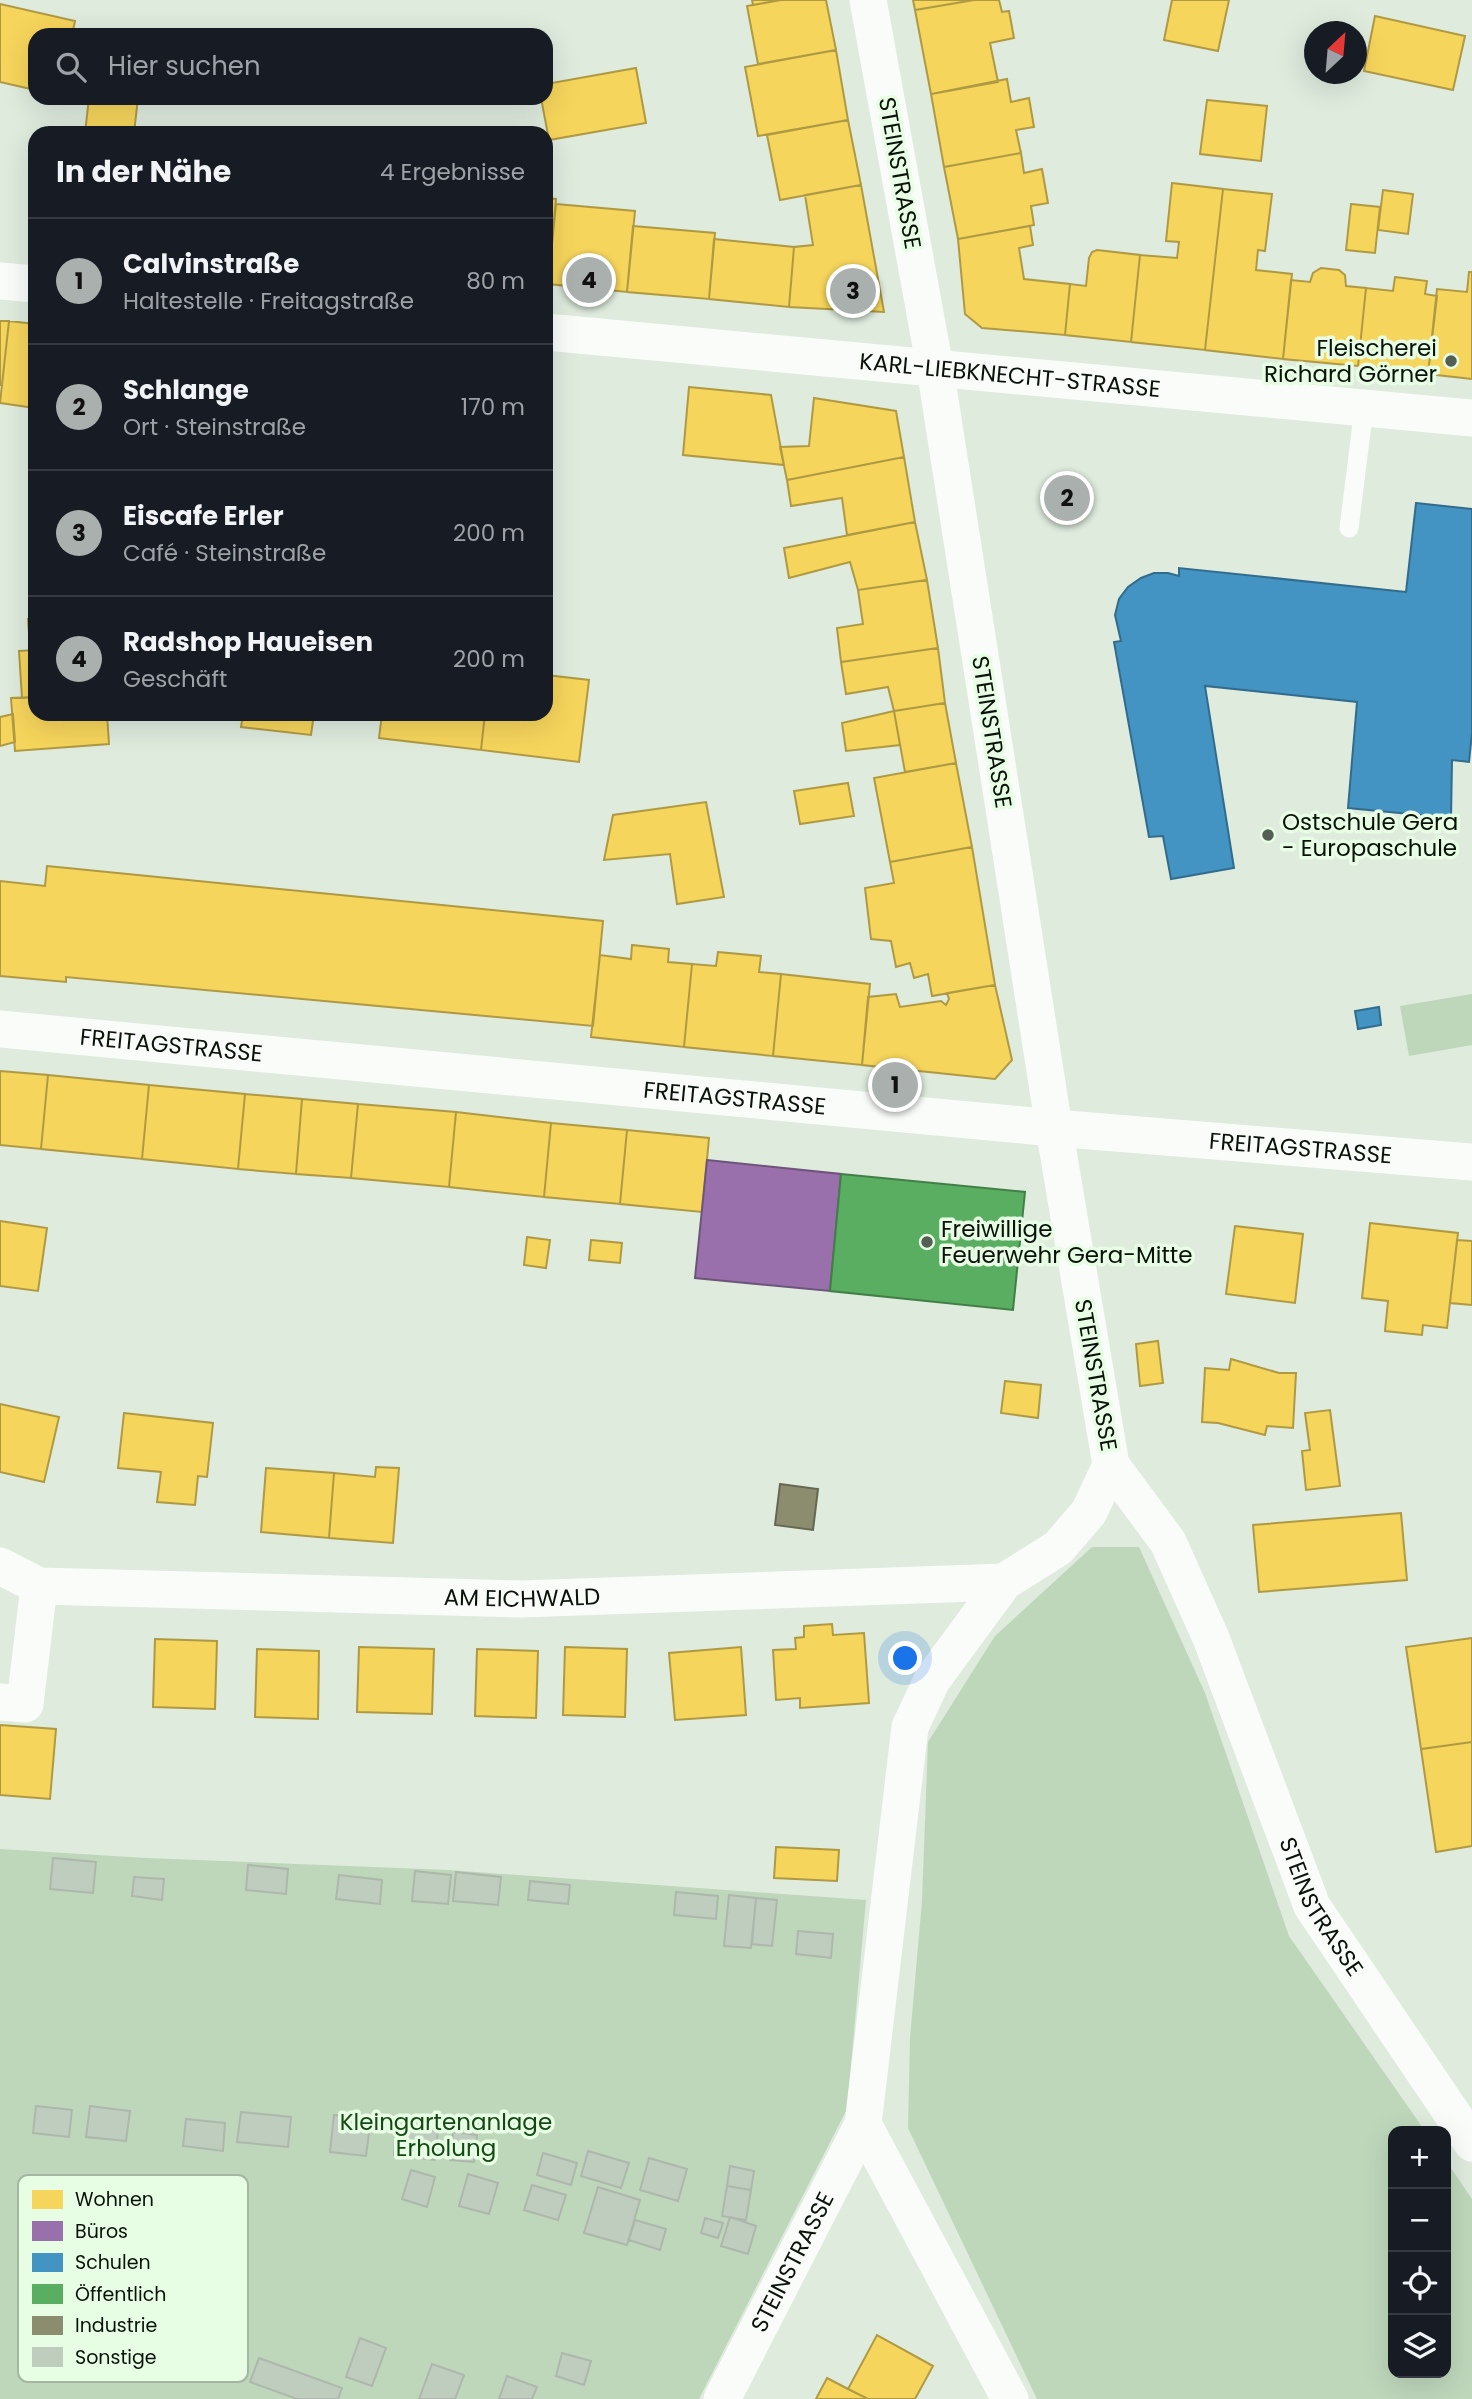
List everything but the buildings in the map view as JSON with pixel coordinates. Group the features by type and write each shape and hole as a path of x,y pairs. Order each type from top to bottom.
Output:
{"street":[{"name":"STEINSTRASSE","path":"868,0 935,368 1054,1128 1111,1465 1168,1542 1211,1638 1312,1906 1472,2143"},
{"path":"0,281 28,283"},
{"name":"KARL-LIEBKNECHT-STRASSE","path":"553,333 1472,418"},
{"name":"FREITAGSTRASSE","path":"0,1028 1054,1128 1472,1163"},
{"name":"STEINSTRASSE","path":"722,2399 863,2124 910,1727 932,1680 1004,1582 1058,1548 1089,1512 1111,1465"},
{"name":"AM EICHWALD","path":"0,1566 39,1586 522,1599 1004,1582"},
{"path":"0,1702 25,1704 39,1586"},
{"path":"863,2124 1010,2399"}],"lane":[{"path":"1349,528 1364,408"}],"green space":[{"path":"1472,994 1472,1045 1409,1056 1400,1006"},
{"path":"1092,1547 1139,1547 1205,1693 1289,1936 1422,2126 1388,2126 1388,2378 1451,2378 1451,2168 1472,2199 1472,2399 1037,2399 908,2128 910,2038 922,1901 928,1742 995,1636"},
{"name":"Kleingartenanlage Erholung","path":"0,1849 146,1858 448,1870 866,1900 847,2109 699,2399 0,2399"}],"place":[{"name":"Radshop Haueisen","path":"589,280"},
{"name":"Eiscafe Erler","path":"853,291"},
{"name":"Fleischerei Richard Görner","path":"1451,361"},
{"name":"Schlange","path":"1067,498"},
{"name":"Ostschule Gera - Europaschule","path":"1268,835"},
{"name":"Calvinstraße","path":"895,1085"},
{"name":"Freiwillige Feuerwehr Gera-Mitte","path":"927,1242"}]}
